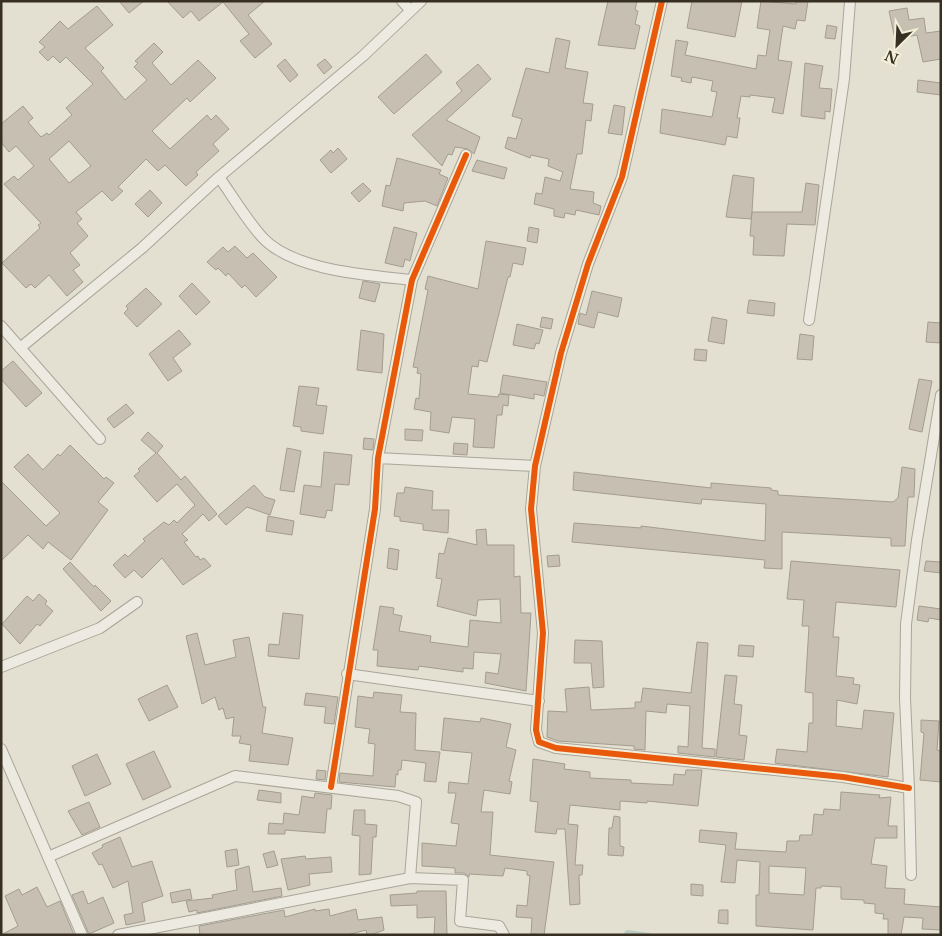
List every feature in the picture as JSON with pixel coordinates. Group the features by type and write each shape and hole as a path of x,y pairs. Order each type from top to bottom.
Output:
{"street":[{"path":"402,1 410,10"},
{"path":"20,348 142,248 219,178 362,56 421,1"},
{"path":"662,1 622,178 588,264 561,353 535,466 532,509 543,632 536,730 539,742 556,748 843,777 909,788"},
{"path":"809,320 844,79 850,1"},
{"path":"331,787 347,674 375,509 378,458 412,280 466,155"},
{"path":"219,178 263,238 291,257 334,270 412,280"},
{"path":"1,326 100,439"},
{"path":"910,876 905,698 906,624 917,540 941,395"},
{"path":"378,458 535,466"},
{"path":"1,667 100,628 137,602"},
{"path":"347,674 539,702"},
{"path":"1,749 82,935"},
{"path":"48,857 235,776 398,796 416,802 410,878"},
{"path":"118,935 410,878 463,880 460,921 499,926 504,935"}],"building":[{"path":"119,1 144,1 129,13"},
{"path":"167,1 265,1 248,15 272,44 255,58 240,41 249,34 223,2 199,21 191,11 183,18"},
{"path":"608,1 637,1 635,10 638,11 635,24 640,26 635,49 598,45"},
{"path":"692,1 742,1 735,37 687,28"},
{"path":"761,1 796,4 796,1 808,1 805,21 797,20 795,29 783,26 778,60 792,62 783,114 772,112 775,98 750,95 750,97 741,96 737,118 740,118 737,138 727,136 725,145 660,133 662,109 712,117 717,92 711,91 713,81 692,77 691,83 681,81 682,78 671,76 676,40 688,42 685,55 756,69 758,55 766,56 770,30 757,28"},
{"path":"97,6 113,25 85,48 104,68 101,71 125,100 147,80 134,67 138,63 135,61 154,43 163,52 152,63 171,85 198,60 216,78 190,102 187,98 152,131 170,149 207,115 211,120 216,115 229,129 213,144 219,151 196,172 198,175 186,186 165,165 158,171 146,159 118,187 123,191 112,201 102,191 76,212 82,219 77,223 88,236 70,253 80,265 73,270 83,282 67,296 49,275 35,288 31,284 26,288 2,263 40,228 38,225 41,223 4,184 14,176 18,180 34,166 16,146 9,152 1,142 1,124 23,106 33,118 28,122 41,137 47,133 49,135 72,115 66,108 93,84 66,57 60,63 53,56 48,61 39,52 45,47 39,42 60,21 68,29","holes":["69,141 91,166 69,183 49,159"]},
{"path":"907,8 909,20 924,18 926,33 941,31 941,59 923,62 917,35 895,39 889,11"},
{"path":"827,25 837,27 835,39 825,38"},
{"path":"556,38 570,41 565,68 588,72 583,103 593,104 591,121 586,120 582,154 577,154 570,189 594,192 593,203 601,206 599,215 576,210 575,215 565,213 564,218 554,216 554,209 534,204 536,193 542,194 545,177 560,181 563,172 548,166 549,159 531,155 530,158 505,148 508,137 516,139 522,119 512,116 526,68 549,73"},
{"path":"426,54 442,72 394,114 378,97"},
{"path":"285,59 298,75 290,82 277,66"},
{"path":"325,59 332,67 324,74 317,65"},
{"path":"805,63 823,66 819,88 832,89 830,112 825,111 825,119 801,116"},
{"path":"478,64 491,79 446,120 480,137 474,154 468,149 455,147 452,155 448,154 442,166 412,135 462,91 456,83"},
{"path":"918,80 941,83 941,95 917,92"},
{"path":"614,105 625,107 622,135 608,133"},
{"path":"338,148 347,159 331,173 320,160 331,150 333,153"},
{"path":"397,158 441,170 439,174 448,178 437,206 425,201 404,203 403,211 382,206 386,185 390,186"},
{"path":"477,160 507,168 504,179 472,171"},
{"path":"733,175 754,178 751,219 726,217"},
{"path":"363,183 371,191 359,202 351,193"},
{"path":"806,183 819,185 815,225 787,224 784,256 753,255 754,236 750,236 752,212 802,212"},
{"path":"150,190 162,203 148,217 135,204"},
{"path":"394,227 417,233 410,261 405,259 403,267 385,263"},
{"path":"529,227 539,229 537,243 527,241"},
{"path":"486,241 526,248 523,265 513,263 510,277 508,277 487,362 479,360 478,367 472,366 468,394 498,397 499,394 509,395 508,406 503,405 502,415 497,415 494,448 473,447 475,419 452,417 449,433 430,430 431,412 414,409 416,398 419,399 421,374 417,373 418,368 413,367 428,290 425,289 428,276 478,289"},
{"path":"235,246 247,258 253,253 277,277 256,297 245,285 242,288 228,273 226,276 218,268 216,270 207,262 223,247 228,252"},
{"path":"363,281 380,284 375,302 359,298"},
{"path":"192,283 210,302 196,315 179,296"},
{"path":"146,288 162,304 137,327 124,313 128,309 126,306"},
{"path":"592,291 622,298 618,317 598,312 594,328 578,324 580,313 586,315"},
{"path":"749,300 775,303 774,316 747,313"},
{"path":"542,317 553,319 551,329 540,327"},
{"path":"712,317 727,320 724,344 708,341"},
{"path":"928,322 941,323 941,343 926,342"},
{"path":"517,324 543,330 539,344 536,343 534,349 513,345"},
{"path":"179,330 191,344 173,358 182,371 168,381 149,354"},
{"path":"361,330 384,334 382,373 357,370"},
{"path":"800,334 814,336 812,360 797,359"},
{"path":"695,349 707,350 706,361 694,360"},
{"path":"13,361 42,393 26,407 1,379 1,371"},
{"path":"503,375 547,382 544,396 534,394 534,399 500,393"},
{"path":"919,379 932,381 922,432 909,429"},
{"path":"299,386 319,388 316,405 327,406 323,434 301,431 301,427 293,426"},
{"path":"126,404 134,413 114,428 107,419"},
{"path":"405,429 423,430 422,441 405,440"},
{"path":"148,432 163,446 157,453 181,480 185,476 217,514 209,521 203,514 182,534 188,540 184,542 196,557 198,556 200,560 204,558 211,566 183,585 162,558 142,578 134,570 125,578 113,565 125,554 128,557 145,541 143,539 164,522 169,525 174,520 177,523 195,505 177,484 157,502 134,476 140,471 138,469 156,453 141,440"},
{"path":"364,438 374,439 373,450 363,449"},
{"path":"454,443 468,444 467,455 453,454"},
{"path":"70,445 104,479 106,477 114,483 98,502 108,510 71,560 48,542 43,549 28,535 1,561 1,481 46,526 60,513 14,467 28,454 43,470 58,454 60,456"},
{"path":"287,448 301,451 294,492 280,490"},
{"path":"324,452 352,455 349,485 335,484 332,511 327,510 325,518 300,514 304,485 321,487"},
{"path":"902,467 915,469 914,497 908,497 905,546 891,546 891,538 782,532 782,569 764,568 765,560 572,542 574,523 641,528 641,526 765,541 766,504 702,499 701,504 573,490 574,472 711,488 711,483 771,488 771,490 778,491 778,495 893,502 898,498"},
{"path":"254,485 265,497 275,500 270,515 247,507 226,525 218,516"},
{"path":"405,487 433,491 432,510 449,510 448,533 423,530 423,524 400,521 400,517 394,516 397,493 404,493"},
{"path":"268,516 294,521 292,535 266,531"},
{"path":"486,529 487,545 514,545 514,577 520,576 521,613 531,613 526,691 485,683 486,672 498,674 501,654 474,652 473,669 463,668 463,672 419,666 418,670 377,666 378,650 373,650 380,606 394,608 393,614 402,616 399,631 431,636 430,642 468,647 470,620 501,623 500,599 478,600 476,616 437,606 442,579 436,578 439,553 444,554 448,538 477,545 476,530"},
{"path":"389,548 399,550 397,570 387,568"},
{"path":"559,555 560,566 548,567 547,556"},
{"path":"791,561 900,570 896,607 836,602 833,637 839,637 836,676 854,678 853,684 860,685 857,704 837,700 836,726 862,729 864,710 894,713 888,777 775,763 777,749 807,752 809,723 813,723 813,693 805,692 809,626 802,626 804,600 787,599"},
{"path":"926,561 941,562 941,573 924,571"},
{"path":"70,562 94,587 95,585 111,601 101,611 63,569"},
{"path":"39,594 47,601 45,604 53,611 40,626 37,624 20,644 2,624 27,596 33,601"},
{"path":"919,606 941,609 941,620 929,618 928,622 917,620"},
{"path":"283,613 303,615 299,659 268,656 269,644 279,645"},
{"path":"197,633 205,665 236,657 233,640 249,637 263,707 266,707 262,733 293,738 288,765 249,761 251,745 239,743 241,736 232,736 234,717 226,719 223,708 219,710 215,697 202,704 186,636"},
{"path":"575,640 602,641 604,687 593,688 591,663 574,663"},
{"path":"697,642 708,643 702,748 715,749 715,757 678,753 678,746 688,747 690,706 667,704 666,713 646,711 645,750 634,749 634,746 558,741 547,737 548,711 567,712 565,689 589,687 591,710 635,708 635,702 641,702 643,688 691,693"},
{"path":"739,645 754,646 753,657 738,656"},
{"path":"725,675 737,676 734,704 742,705 739,735 747,736 744,760 716,757"},
{"path":"167,685 178,707 149,721 138,699"},
{"path":"374,692 402,695 400,712 416,713 415,750 440,752 436,782 424,781 426,763 402,760 401,770 398,770 398,775 396,774 395,787 339,782 340,773 373,776 375,744 368,743 370,729 355,727 358,696 373,698"},
{"path":"306,693 338,697 334,724 324,723 326,707 304,705"},
{"path":"444,718 480,722 481,718 511,724 506,747 516,750 509,781 512,782 510,794 484,790 481,812 493,812 490,855 554,862 544,935 531,934 532,918 516,917 517,905 527,906 530,876 527,875 527,871 505,868 503,876 469,874 469,877 464,873 455,873 455,868 422,866 422,843 456,846 459,824 451,823 456,793 448,793 449,782 468,784 472,753 441,750"},
{"path":"921,720 939,721 937,750 941,751 941,782 920,780 924,733 921,732"},
{"path":"154,751 171,787 143,800 126,764"},
{"path":"97,754 111,784 85,796 72,766"},
{"path":"533,759 565,764 564,769 590,772 590,778 631,780 631,783 673,785 674,774 685,775 686,770 702,770 698,806 647,801 647,803 620,801 620,810 570,805 568,824 578,825 575,865 583,865 582,875 579,875 580,904 570,905 565,829 557,829 556,834 535,832 538,802 530,801"},
{"path":"317,770 326,771 325,780 316,779"},
{"path":"259,790 281,793 281,803 257,800"},
{"path":"841,792 880,795 879,798 891,797 888,826 897,826 897,838 875,838 871,864 887,866 885,888 905,889 904,904 941,907 941,930 922,929 923,918 904,917 901,935 888,935 888,919 883,919 884,914 875,913 875,904 864,903 864,900 841,899 841,887 821,886 821,888 816,888 813,930 756,926 756,895 759,895 760,862 737,860 735,883 721,882 726,845 699,842 700,830 737,833 735,849 786,852 787,841 799,841 800,835 812,835 814,814 823,815 824,809 840,810","holes":["769,866 806,868 804,895 769,893"]},
{"path":"315,793 332,795 331,809 327,809 325,833 285,830 285,834 268,834 269,823 283,824 284,813 299,815 302,796 314,798"},
{"path":"89,802 100,827 82,835 68,811"},
{"path":"354,810 365,810 365,824 377,825 376,837 373,837 371,874 359,875 360,836 352,835"},
{"path":"614,816 620,817 620,846 624,847 623,856 608,855 609,828 612,828"},
{"path":"120,837 132,867 152,861 163,896 142,903 145,921 126,925 124,915 133,913 128,881 113,888 102,864 99,865 92,853 103,847 102,845"},
{"path":"237,849 239,865 227,867 225,851"},
{"path":"274,851 278,865 267,868 263,854"},
{"path":"305,856 306,859 331,857 332,872 309,874 310,885 288,890 281,859"},
{"path":"249,866 253,892 281,888 282,896 197,913 197,910 189,912 186,901 213,898 212,895 237,890 235,870"},
{"path":"691,884 703,885 703,896 691,895"},
{"path":"37,887 47,907 60,901 74,935 1,935 18,926 5,896 19,889 22,895"},
{"path":"190,889 192,899 172,903 170,893"},
{"path":"83,891 88,904 103,897 114,923 89,934 72,895"},
{"path":"417,891 446,891 447,935 434,935 435,917 417,918 417,905 391,906 390,895 417,893"},
{"path":"315,909 315,911 329,909 330,916 356,909 358,920 382,917 384,930 371,935 367,935 366,930 347,935 200,935 199,926 284,910 285,917"},
{"path":"719,910 728,910 728,924 718,923"}],"waterway":[{"path":"625,935 627,932 649,935"}],"cycle path":[{"path":"662,1 622,177 588,264 561,353 535,466 531,509 543,633 536,730 539,742 556,748 843,777 909,788"},
{"path":"331,787 375,509 378,458 412,280 466,155"}]}
